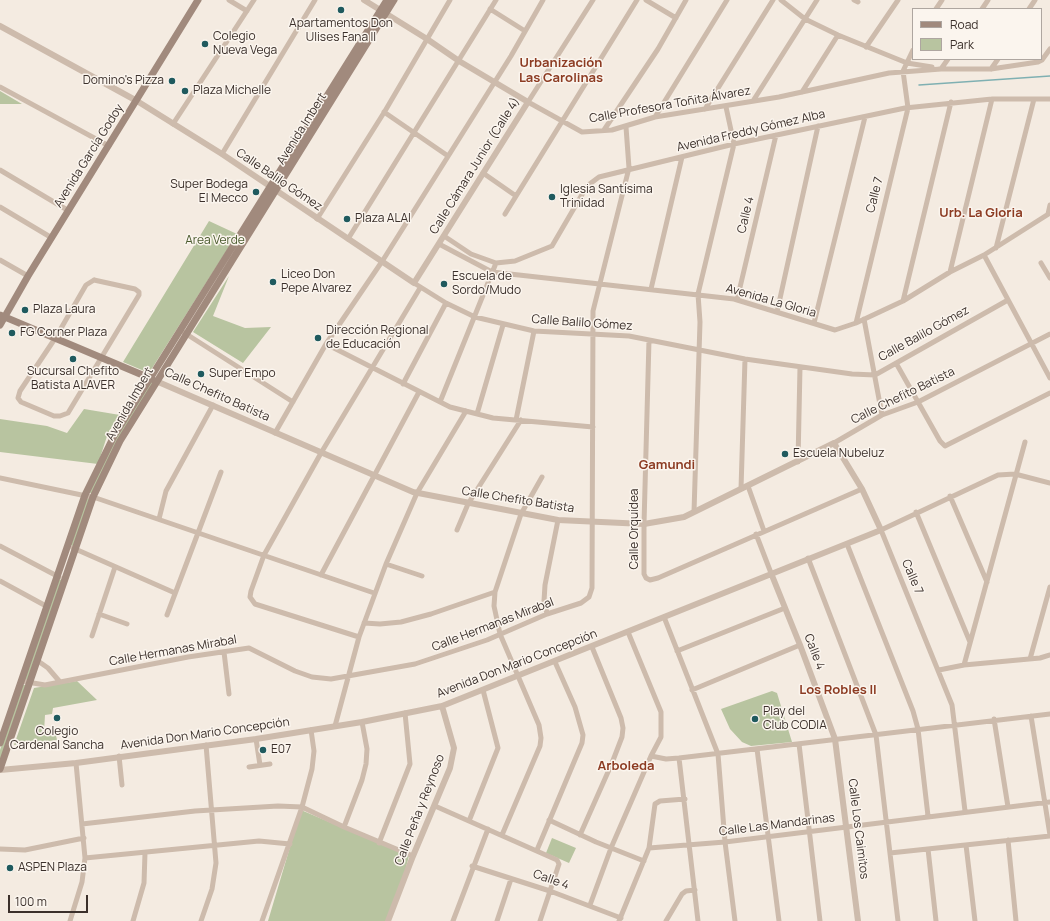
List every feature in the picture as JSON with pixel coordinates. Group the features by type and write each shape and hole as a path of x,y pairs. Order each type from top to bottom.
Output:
{"main road":[{"name":"Avenida García Godoy","path":"0,325 2,316 69,211 198,0"},
{"name":"Avenida Imbert","path":"383,12 387,0"},
{"name":"Avenida Imbert","path":"0,769 66,580 71,547 85,495 114,436 183,332 383,12 394,0"},
{"name":"Calle Chefito Batista","path":"2,316 56,337 153,379"},
{"name":"Avenida Imbert","path":"0,743 57,577 120,441 153,379"}],"street":[{"path":"229,0 246,11"},
{"path":"174,124 254,0"},
{"path":"222,154 315,0"},
{"name":"Calle Profesora Toñita Álvarez","path":"364,0 427,39 459,61 582,132 626,127 656,117 726,107 903,71 941,69"},
{"path":"317,219 384,112 450,0"},
{"path":"348,239 496,0"},
{"path":"275,433 326,344 382,260 448,156 526,31 543,0"},
{"name":"Calle Cámara Junior (Calle 4)","path":"414,283 593,0"},
{"path":"505,214 637,0"},
{"path":"646,0 676,18"},
{"path":"604,130 658,49 686,0"},
{"path":"656,117 727,0"},
{"path":"705,109 773,0"},
{"path":"781,0 805,18 838,35 907,63 941,69 991,69 1038,62 1040,60"},
{"path":"753,101 817,0"},
{"path":"866,47 898,0"},
{"path":"490,9 526,31"},
{"name":"Calle Balilo Gómez","path":"0,26 137,101 174,124 222,154 317,219 382,260 420,288 475,317 503,325 534,331 564,334 629,336 744,359 852,374 875,375 1008,300"},
{"path":"802,92 838,35"},
{"path":"1042,59 1050,49"},
{"path":"903,71 912,52"},
{"path":"941,69 947,60"},
{"path":"991,69 997,60"},
{"name":"Calle 7","path":"856,323 908,108 903,71"},
{"path":"0,87 109,146"},
{"path":"950,272 992,99"},
{"name":"Avenida Freddy Gómez Alba","path":"496,263 515,261 552,246 587,186 599,177 629,168 734,144 908,108 951,102 992,99 1050,99"},
{"path":"996,248 1034,100"},
{"path":"903,301 951,102"},
{"path":"694,512 700,322 698,294 734,144 726,107"},
{"path":"384,112 448,156"},
{"path":"814,323 865,117"},
{"path":"776,312 818,126"},
{"path":"593,522 593,311 601,285 629,168 626,127"},
{"name":"Calle 4","path":"737,300 776,136"},
{"path":"651,289 682,157"},
{"path":"0,170 69,211"},
{"path":"483,172 516,196"},
{"path":"1049,214 1050,206"},
{"path":"0,207 52,238"},
{"name":"Avenida La Gloria","path":"439,244 492,272 601,285 698,294 737,300 835,330 856,323 903,301 950,272 996,248 1049,214"},
{"path":"440,402 496,263 471,254 444,236"},
{"path":"984,255 1050,378"},
{"path":"0,260 28,276"},
{"path":"1041,263 1048,272 1050,278"},
{"path":"94,280 137,290 139,292 138,297 68,413 60,416 46,413 21,402 18,398 20,392 56,337 90,281 94,280"},
{"path":"359,637 255,604 250,598 264,555 321,453 420,288"},
{"path":"403,384 446,303"},
{"path":"864,319 882,416"},
{"path":"477,414 503,325"},
{"path":"456,530 468,504 519,420 534,331"},
{"path":"183,332 293,402"},
{"name":"Calle Chefito Batista","path":"153,379 213,404 321,453 417,493 468,504 558,520 644,524 684,517 798,462 882,416 918,402 1050,334"},
{"name":"Calle Orquídea","path":"649,340 644,524 644,574 646,578 650,580 862,489"},
{"path":"326,344 419,392 440,402 466,411 493,418 593,427"},
{"path":"744,359 745,487 764,531"},
{"path":"896,363 942,444 947,446 1050,393"},
{"path":"798,462 800,366"},
{"path":"320,575 375,476 419,392"},
{"path":"158,519 166,492 213,404"},
{"path":"335,726 359,637 386,564 417,493 466,411"},
{"path":"964,665 1025,442"},
{"name":"Calle 7","path":"834,443 862,489 881,530 952,705 956,724 965,811"},
{"path":"167,615 220,472"},
{"path":"881,530 992,476 1004,473 1016,474 1050,483"},
{"path":"502,835 540,746 541,738 539,725 500,634 494,606 495,592 522,514 542,477"},
{"path":"0,478 93,497 374,593"},
{"path":"950,496 987,582"},
{"path":"916,512 970,642"},
{"path":"547,614 544,601 545,585 558,520"},
{"name":"Calle Hermanas Mirabal","path":"30,684 60,682 249,648 258,651 294,671 312,677 331,679 414,664 500,634 547,614 581,603 589,598 592,588 593,522"},
{"name":"Avenida Don Mario Concepción","path":"0,769 76,763 119,756 256,739 362,722 442,706 664,618 770,573 881,530"},
{"path":"756,534 770,573"},
{"path":"847,544 914,711 918,729 928,816"},
{"path":"0,546 57,577 66,580"},
{"path":"71,547 175,593"},
{"path":"808,558 876,735 898,921"},
{"path":"386,564 422,576"},
{"path":"92,636 115,567"},
{"name":"Calle 4","path":"770,573 800,645 835,739"},
{"path":"0,581 46,606"},
{"path":"1030,658 1050,586"},
{"path":"364,623 380,624 401,622 431,614 495,592"},
{"path":"677,651 785,608"},
{"path":"99,614 127,624"},
{"path":"664,618 718,754 725,842 735,921"},
{"path":"590,905 611,848 651,756 661,737 661,712 628,632"},
{"path":"692,690 800,645"},
{"path":"580,835 612,763 622,737 623,728 622,718 592,647"},
{"path":"224,652 229,694"},
{"path":"939,670 964,665 1050,655"},
{"path":"38,661 48,668 60,682"},
{"path":"537,850 582,743 583,735 575,707 555,662"},
{"path":"21,681 30,684"},
{"path":"469,821 498,748 483,690"},
{"name":"Calle Peña y Reynoso","path":"388,921 413,856 450,768 454,748 442,706"},
{"path":"378,843 410,764 404,713"},
{"path":"651,756 666,759 680,758 876,735 994,719 1050,714"},
{"path":"890,853 1050,835 1047,802 1031,716"},
{"path":"994,719 1008,807"},
{"path":"344,827 362,780 366,764 367,748 362,722"},
{"path":"262,921 290,844 312,769 314,751 311,730"},
{"path":"256,739 260,765"},
{"name":"Calle Los Caimitos","path":"835,739 858,921"},
{"path":"799,744 808,831 820,921"},
{"path":"201,921 212,889 216,863 206,745"},
{"path":"757,749 767,837 779,921"},
{"path":"119,756 122,785"},
{"path":"680,758 691,846 698,921"},
{"path":"70,921 82,882 85,858 76,763"},
{"path":"249,767 270,764"},
{"path":"620,919 649,848 655,804 660,801 685,799"},
{"name":"Calle Las Mandarinas","path":"649,848 691,846 1047,802"},
{"path":"82,824 212,810 278,806 302,807 378,843 413,856"},
{"path":"435,806 557,860 559,864 540,921"},
{"path":"549,820 580,835 644,861"},
{"path":"453,921 472,866 488,829"},
{"path":"0,849 25,850 84,838"},
{"path":"1008,840 1016,921"},
{"path":"85,858 145,854 259,841 290,844"},
{"path":"966,845 975,921"},
{"path":"928,849 936,921"},
{"path":"133,921 144,883 145,854"},
{"name":"Calle 4","path":"472,866 590,905 620,919"},
{"path":"497,921 511,879"},
{"path":"666,921 682,894 686,891 695,890"}],"green space":[{"path":"0,91 22,104 0,104"},
{"name":"Area Verde","path":"209,221 237,234 149,373 123,362"},
{"path":"229,276 213,316 245,328 271,327 243,363 193,332"},
{"path":"150,380 153,382 92,494 89,492 116,436"},
{"path":"84,409 120,415 108,433 98,464 0,452 0,419 47,426 67,433"},
{"path":"87,497 91,499 74,547 71,545"},
{"path":"59,579 64,581 28,681 24,680"},
{"path":"77,681 97,700 53,708 52,714 45,715 44,732 55,731 57,740 14,745 34,688"},
{"path":"22,684 27,686 0,763 0,750"},
{"name":"Play del Club CODIA","path":"772,691 777,693 792,742 751,746 742,742 730,729 721,709"},
{"path":"301,810 409,856 400,890 387,921 268,921"},
{"path":"552,838 576,848 569,863 546,853"}],"waterway":[{"path":"919,85 1050,76"}],"place":[{"name":"Apartamentos Don Ulises Fana II","path":"341,10"},
{"name":"Colegio Nueva Vega","path":"205,44"},
{"name":"Domino's Pizza","path":"172,81"},
{"name":"Plaza Michelle","path":"185,91"},
{"name":"Super Bodega El Mecco","path":"256,192"},
{"name":"Iglesia Santísima Trinidad","path":"552,197"},
{"name":"Plaza ALAI","path":"347,219"},
{"name":"Liceo Don Pepe Alvarez","path":"273,282"},
{"name":"Escuela de Sordo/Mudo","path":"444,284"},
{"name":"Plaza Laura","path":"25,310"},
{"name":"FG Corner Plaza","path":"12,333"},
{"name":"Dirección Regional de Educación","path":"318,338"},
{"name":"Sucursal Chefito Batista ALAVER","path":"73,359"},
{"name":"Super Empo","path":"201,374"},
{"name":"Escuela Nubeluz","path":"785,454"},
{"name":"Colegio Cardenal Sancha","path":"57,718"},
{"name":"Play del Club CODIA","path":"755,719"},
{"name":"E07","path":"263,750"},
{"name":"ASPEN Plaza","path":"10,868"}],"district":[{"name":"Urbanización Las Carolinas","path":"561,70"},
{"name":"Urb. La Gloria","path":"981,213"},
{"name":"Gamundi","path":"667,465"},
{"name":"Los Robles II","path":"838,690"},
{"name":"Arboleda","path":"626,766"}]}
